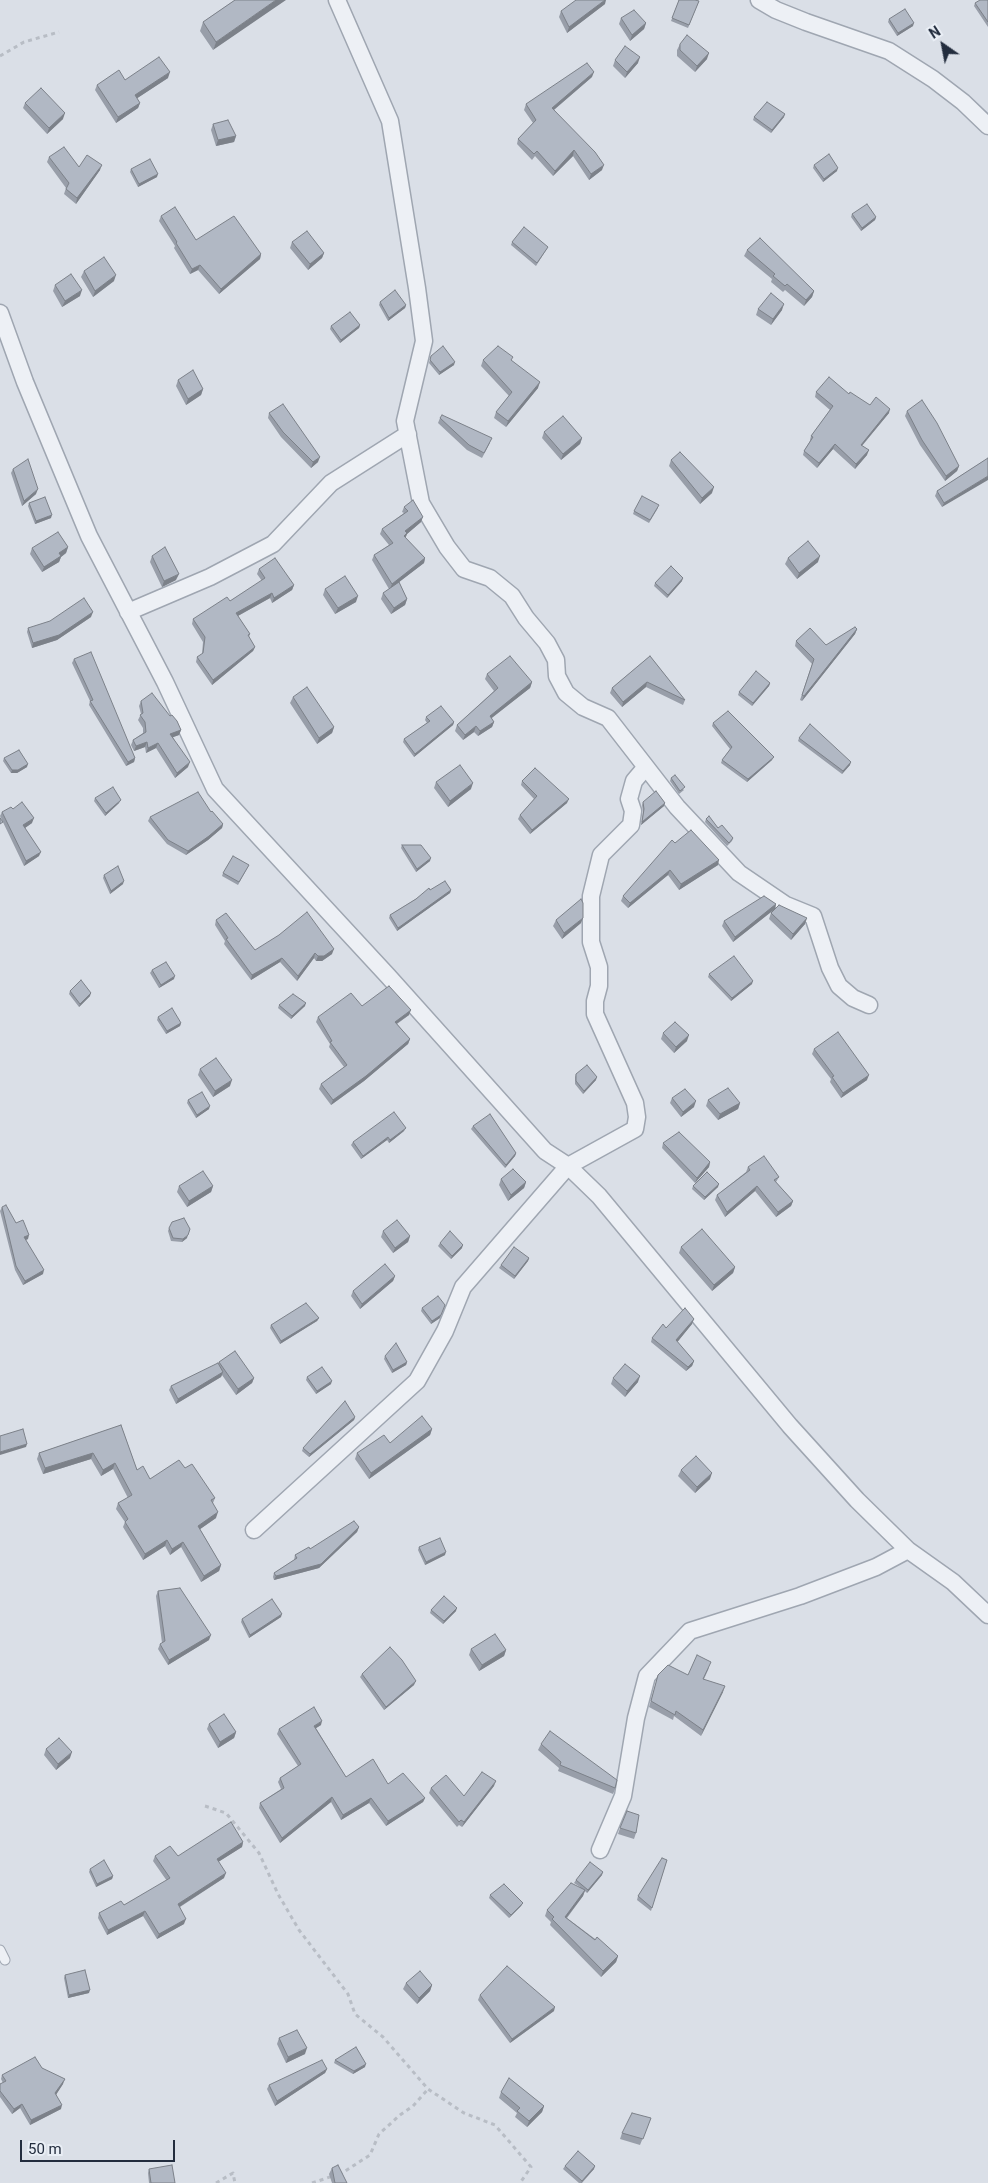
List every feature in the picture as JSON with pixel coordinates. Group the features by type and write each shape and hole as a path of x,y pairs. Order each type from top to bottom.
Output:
{"street":[{"path":"336,0 390,121 424,341 405,421 421,503 447,547 464,569 490,578 512,596 547,643 556,660 557,676 566,693 584,707 608,718 677,808 738,873 786,905 813,916 830,968 839,986 853,998 869,1005"},
{"path":"759,0 776,10 806,22 889,51 963,102 988,126"},
{"path":"0,313 25,382 89,536 165,682 215,789 388,976 545,1151 568,1166 605,1203 790,1426 858,1500 908,1550 953,1582 988,1614"},
{"path":"128,612 210,577 273,544 331,483 408,434"},
{"path":"254,1530 417,1381 445,1331 462,1287 568,1166 634,1129 637,1117 635,1103 595,1014 595,1000 600,986 599,967 591,942 591,896 601,855 631,825 633,811 629,799 634,781 645,768"},
{"path":"600,1850 623,1796 636,1718 647,1676 690,1631 800,1596 876,1567 908,1550"}],"lane":[{"path":"0,1950 5,1960"}],"path":[{"path":"0,56 24,42 59,32"},
{"path":"205,1806 226,1813 259,1853 278,1894 299,1930 348,1994 355,2014 383,2037 428,2088 464,2113 495,2125 531,2166 520,2183"},
{"path":"312,2183 343,2173 370,2155 379,2134 413,2106 428,2088"},
{"path":"216,2183 234,2173 235,2183"}],"building":[{"path":"235,0 276,0 216,42 203,22"},
{"path":"576,0 605,0 569,27 561,11"},
{"path":"679,0 699,1 689,25 672,18"},
{"path":"980,0 988,0 988,22 975,3"},
{"path":"905,9 914,23 898,33 889,19"},
{"path":"634,10 646,23 632,35 621,18"},
{"path":"687,35 709,53 697,66 680,50 680,44"},
{"path":"625,46 640,57 627,72 615,60"},
{"path":"159,57 170,72 135,95 140,103 118,117 97,85 119,70 125,80"},
{"path":"587,63 594,72 552,108 595,152 604,165 591,174 574,150 555,171 537,151 534,154 518,139 536,120 526,104"},
{"path":"41,88 65,113 49,128 25,103"},
{"path":"767,102 785,114 772,130 754,117"},
{"path":"228,120 236,136 218,140 213,124"},
{"path":"64,147 79,167 87,155 102,165 77,198 66,189 69,183 49,157"},
{"path":"829,154 838,168 824,179 814,165"},
{"path":"150,159 158,174 139,184 131,169"},
{"path":"867,204 876,217 862,228 852,214"},
{"path":"175,207 196,240 234,216 261,254 221,289 200,265 192,269 176,243 161,216"},
{"path":"524,227 548,247 537,263 512,242"},
{"path":"307,231 324,253 310,264 292,242"},
{"path":"760,238 814,291 806,300 787,284 785,286 773,276 775,274 747,250"},
{"path":"104,257 116,275 95,291 84,271"},
{"path":"71,274 82,290 65,301 55,285"},
{"path":"395,290 406,305 389,318 380,302"},
{"path":"771,293 784,304 773,319 758,309"},
{"path":"350,312 360,325 341,340 331,326"},
{"path":"443,346 455,362 440,372 430,360 431,356"},
{"path":"498,346 513,357 511,360 540,382 508,421 496,412 512,392 483,360"},
{"path":"193,370 203,389 188,399 178,380"},
{"path":"829,377 849,394 850,392 870,405 876,397 890,409 861,445 869,450 856,464 835,444 819,463 804,451 813,437 811,436 833,406 816,392"},
{"path":"922,400 937,423 959,466 946,476 922,440 907,411"},
{"path":"283,404 320,457 313,462 283,432 269,413"},
{"path":"442,415 492,438 484,453 469,445 440,418"},
{"path":"563,416 582,438 563,454 544,432"},
{"path":"680,452 714,487 702,498 671,460"},
{"path":"988,458 988,476 944,503 937,491"},
{"path":"28,459 38,489 24,501 13,469"},
{"path":"642,496 659,505 650,520 634,511"},
{"path":"45,497 52,515 36,521 29,503"},
{"path":"413,500 423,517 405,531 407,533 404,536 425,558 392,584 374,555 393,543 382,529 408,511 404,507"},
{"path":"58,532 68,547 59,553 61,556 44,567 32,548"},
{"path":"808,541 820,556 799,573 788,558"},
{"path":"165,547 179,574 164,581 152,556"},
{"path":"275,558 294,585 274,598 272,593 236,613 250,634 248,635 255,647 213,680 197,657 203,653 205,637 193,619 227,597 230,601 265,578 259,569"},
{"path":"671,566 683,578 668,595 655,583"},
{"path":"345,576 358,596 338,608 325,589"},
{"path":"399,582 407,599 394,608 383,593"},
{"path":"84,598 93,612 59,635 33,643 28,628 50,621"},
{"path":"855,627 857,629 804,696 802,695 814,659 796,641 810,628 826,645"},
{"path":"91,652 135,758 128,762 90,701 93,700 74,659"},
{"path":"510,656 532,682 490,716 494,722 480,731 476,726 465,735 457,725 498,688 487,674"},
{"path":"650,656 685,700 647,682 623,702 612,688"},
{"path":"756,671 770,683 753,703 739,692"},
{"path":"307,687 334,727 319,738 293,697"},
{"path":"152,693 170,716 172,715 177,721 181,730 170,734 190,762 177,773 158,743 148,748 147,742 136,746 133,740 146,732 145,722 140,715 143,713 141,701"},
{"path":"441,706 454,722 415,754 404,739 430,721 426,717"},
{"path":"728,711 774,757 748,779 722,760 732,747 713,723"},
{"path":"810,724 851,762 843,771 799,738"},
{"path":"19,750 28,764 18,770 12,770 4,758"},
{"path":"460,765 473,783 450,801 436,782"},
{"path":"535,768 569,799 532,830 520,815 537,796 522,781"},
{"path":"675,775 685,787 680,791 671,778"},
{"path":"113,787 121,800 106,813 95,798"},
{"path":"656,791 665,803 642,822 643,802"},
{"path":"198,792 211,812 223,824 188,851 168,840 150,817"},
{"path":"22,802 34,818 23,825 41,852 26,861 2,812 11,807 13,809"},
{"path":"709,816 718,828 722,825 733,838 729,843 706,819"},
{"path":"691,830 719,860 681,884 670,870 630,903 623,896 672,840 675,843"},
{"path":"402,845 421,845 431,858 417,869"},
{"path":"233,856 249,865 239,882 223,873"},
{"path":"118,866 124,881 111,891 104,875"},
{"path":"445,881 451,890 398,928 390,915 416,899 429,888 430,890"},
{"path":"764,896 776,904 735,937 724,921"},
{"path":"581,899 583,903 583,918 564,933 556,920"},
{"path":"779,905 807,918 793,934 771,913"},
{"path":"307,912 334,949 324,956 318,956 315,953 298,976 282,958 252,975 226,939 228,938 216,920 226,913 255,950 279,935"},
{"path":"734,956 753,981 732,998 709,974"},
{"path":"166,962 175,976 161,985 152,970"},
{"path":"81,980 91,993 80,1004 70,991"},
{"path":"389,986 411,1010 395,1022 410,1039 366,1076 333,1100 321,1084 347,1065 330,1042 332,1041 318,1017 351,993 362,1006"},
{"path":"293,994 306,1003 292,1016 279,1005"},
{"path":"172,1008 181,1023 167,1031 158,1017"},
{"path":"675,1022 689,1035 676,1047 663,1033"},
{"path":"838,1032 869,1075 843,1093 832,1077 834,1076 814,1049"},
{"path":"216,1058 232,1080 215,1091 200,1069"},
{"path":"587,1065 597,1077 584,1091 576,1081 576,1074"},
{"path":"728,1088 740,1103 720,1114 708,1100"},
{"path":"685,1089 696,1101 683,1112 672,1098"},
{"path":"202,1092 210,1106 197,1115 188,1100"},
{"path":"394,1112 406,1128 390,1140 388,1137 363,1156 353,1142"},
{"path":"490,1114 516,1153 506,1165 473,1126"},
{"path":"679,1132 710,1162 697,1178 663,1143"},
{"path":"764,1156 779,1177 774,1180 793,1201 778,1212 757,1186 727,1212 717,1195 750,1170 748,1167"},
{"path":"513,1169 526,1182 511,1195 501,1179"},
{"path":"203,1171 213,1186 189,1201 179,1186"},
{"path":"707,1172 719,1184 705,1197 693,1186"},
{"path":"6,1205 16,1223 23,1220 29,1235 24,1237 44,1270 25,1281 16,1266 2,1207"},
{"path":"184,1218 190,1229 188,1235 183,1239 173,1238 169,1228 172,1222"},
{"path":"397,1220 410,1236 395,1248 383,1231"},
{"path":"702,1229 735,1267 714,1285 681,1247"},
{"path":"450,1231 463,1245 452,1256 440,1243"},
{"path":"514,1247 529,1258 515,1276 501,1265"},
{"path":"385,1264 395,1276 362,1304 353,1291"},
{"path":"438,1296 445,1305 441,1315 432,1321 422,1308"},
{"path":"306,1303 319,1318 281,1341 271,1325"},
{"path":"685,1308 694,1319 676,1340 694,1361 688,1367 652,1338 663,1324 666,1328"},
{"path":"396,1343 407,1362 393,1370 385,1356"},
{"path":"235,1351 254,1378 238,1389 219,1362"},
{"path":"218,1363 223,1372 178,1399 171,1386"},
{"path":"625,1364 640,1376 627,1391 613,1378"},
{"path":"322,1367 332,1381 317,1391 307,1377"},
{"path":"345,1401 355,1417 310,1454 303,1448"},
{"path":"422,1416 432,1429 371,1473 357,1453 384,1435 390,1443"},
{"path":"121,1425 137,1470 143,1466 150,1479 179,1460 185,1468 192,1464 215,1498 211,1500 218,1512 198,1526 221,1565 204,1576 183,1542 172,1549 167,1540 145,1554 125,1522 128,1519 118,1503 132,1495 115,1463 103,1470 93,1453 45,1468 39,1453"},
{"path":"23,1429 27,1444 0,1452 0,1436"},
{"path":"696,1456 712,1473 697,1487 681,1470"},
{"path":"354,1521 359,1527 321,1564 276,1576 274,1573 297,1558 295,1555 309,1547 310,1549"},
{"path":"440,1538 446,1552 426,1562 419,1547"},
{"path":"180,1588 211,1635 169,1660 160,1644 165,1641 158,1591"},
{"path":"444,1596 457,1608 444,1621 431,1610"},
{"path":"272,1599 282,1614 250,1635 242,1619"},
{"path":"495,1634 506,1650 482,1665 471,1649"},
{"path":"390,1647 402,1660 416,1681 386,1707 362,1674"},
{"path":"697,1655 711,1662 703,1679 725,1686 703,1730 676,1711 675,1715 651,1701 658,1675 668,1665 688,1675"},
{"path":"314,1707 322,1721 314,1726 346,1777 373,1759 388,1784 403,1773 425,1798 388,1821 371,1798 343,1815 332,1797 282,1838 260,1803 284,1788 280,1778 301,1764 279,1729"},
{"path":"224,1714 236,1732 220,1742 209,1724"},
{"path":"550,1731 617,1780 615,1788 560,1765 561,1762 541,1744"},
{"path":"59,1738 72,1752 58,1764 46,1749"},
{"path":"482,1772 496,1781 464,1822 461,1820 459,1822 431,1788 446,1775 464,1796"},
{"path":"627,1811 639,1815 636,1833 620,1828"},
{"path":"231,1822 243,1842 217,1859 226,1873 178,1904 186,1919 159,1934 145,1911 108,1930 99,1913 121,1901 124,1905 170,1878 155,1856 170,1846 178,1856"},
{"path":"662,1858 667,1860 652,1908 638,1896"},
{"path":"104,1860 113,1876 97,1884 90,1869"},
{"path":"590,1862 603,1872 588,1890 576,1880"},
{"path":"571,1883 585,1890 565,1917 595,1940 597,1937 618,1956 603,1971 552,1919 554,1917 547,1910"},
{"path":"504,1884 523,1903 511,1915 490,1895"},
{"path":"507,1966 555,2007 512,2039 480,1995"},
{"path":"85,1970 90,1990 69,1995 65,1975"},
{"path":"420,1971 432,1985 419,1998 406,1983"},
{"path":"297,2030 307,2048 288,2057 279,2038"},
{"path":"356,2047 366,2064 354,2071 335,2060"},
{"path":"35,2057 42,2068 65,2079 55,2093 62,2105 31,2120 22,2104 14,2109 0,2091 0,2084 6,2081 2,2075"},
{"path":"322,2060 327,2069 277,2101 269,2085"},
{"path":"509,2078 544,2106 529,2121 517,2111 520,2108 501,2092"},
{"path":"632,2113 651,2118 643,2139 622,2133"},
{"path":"578,2151 595,2166 582,2181 565,2166"},
{"path":"172,2165 175,2183 151,2183 149,2169"},
{"path":"338,2165 347,2183 335,2183 332,2168"}]}
